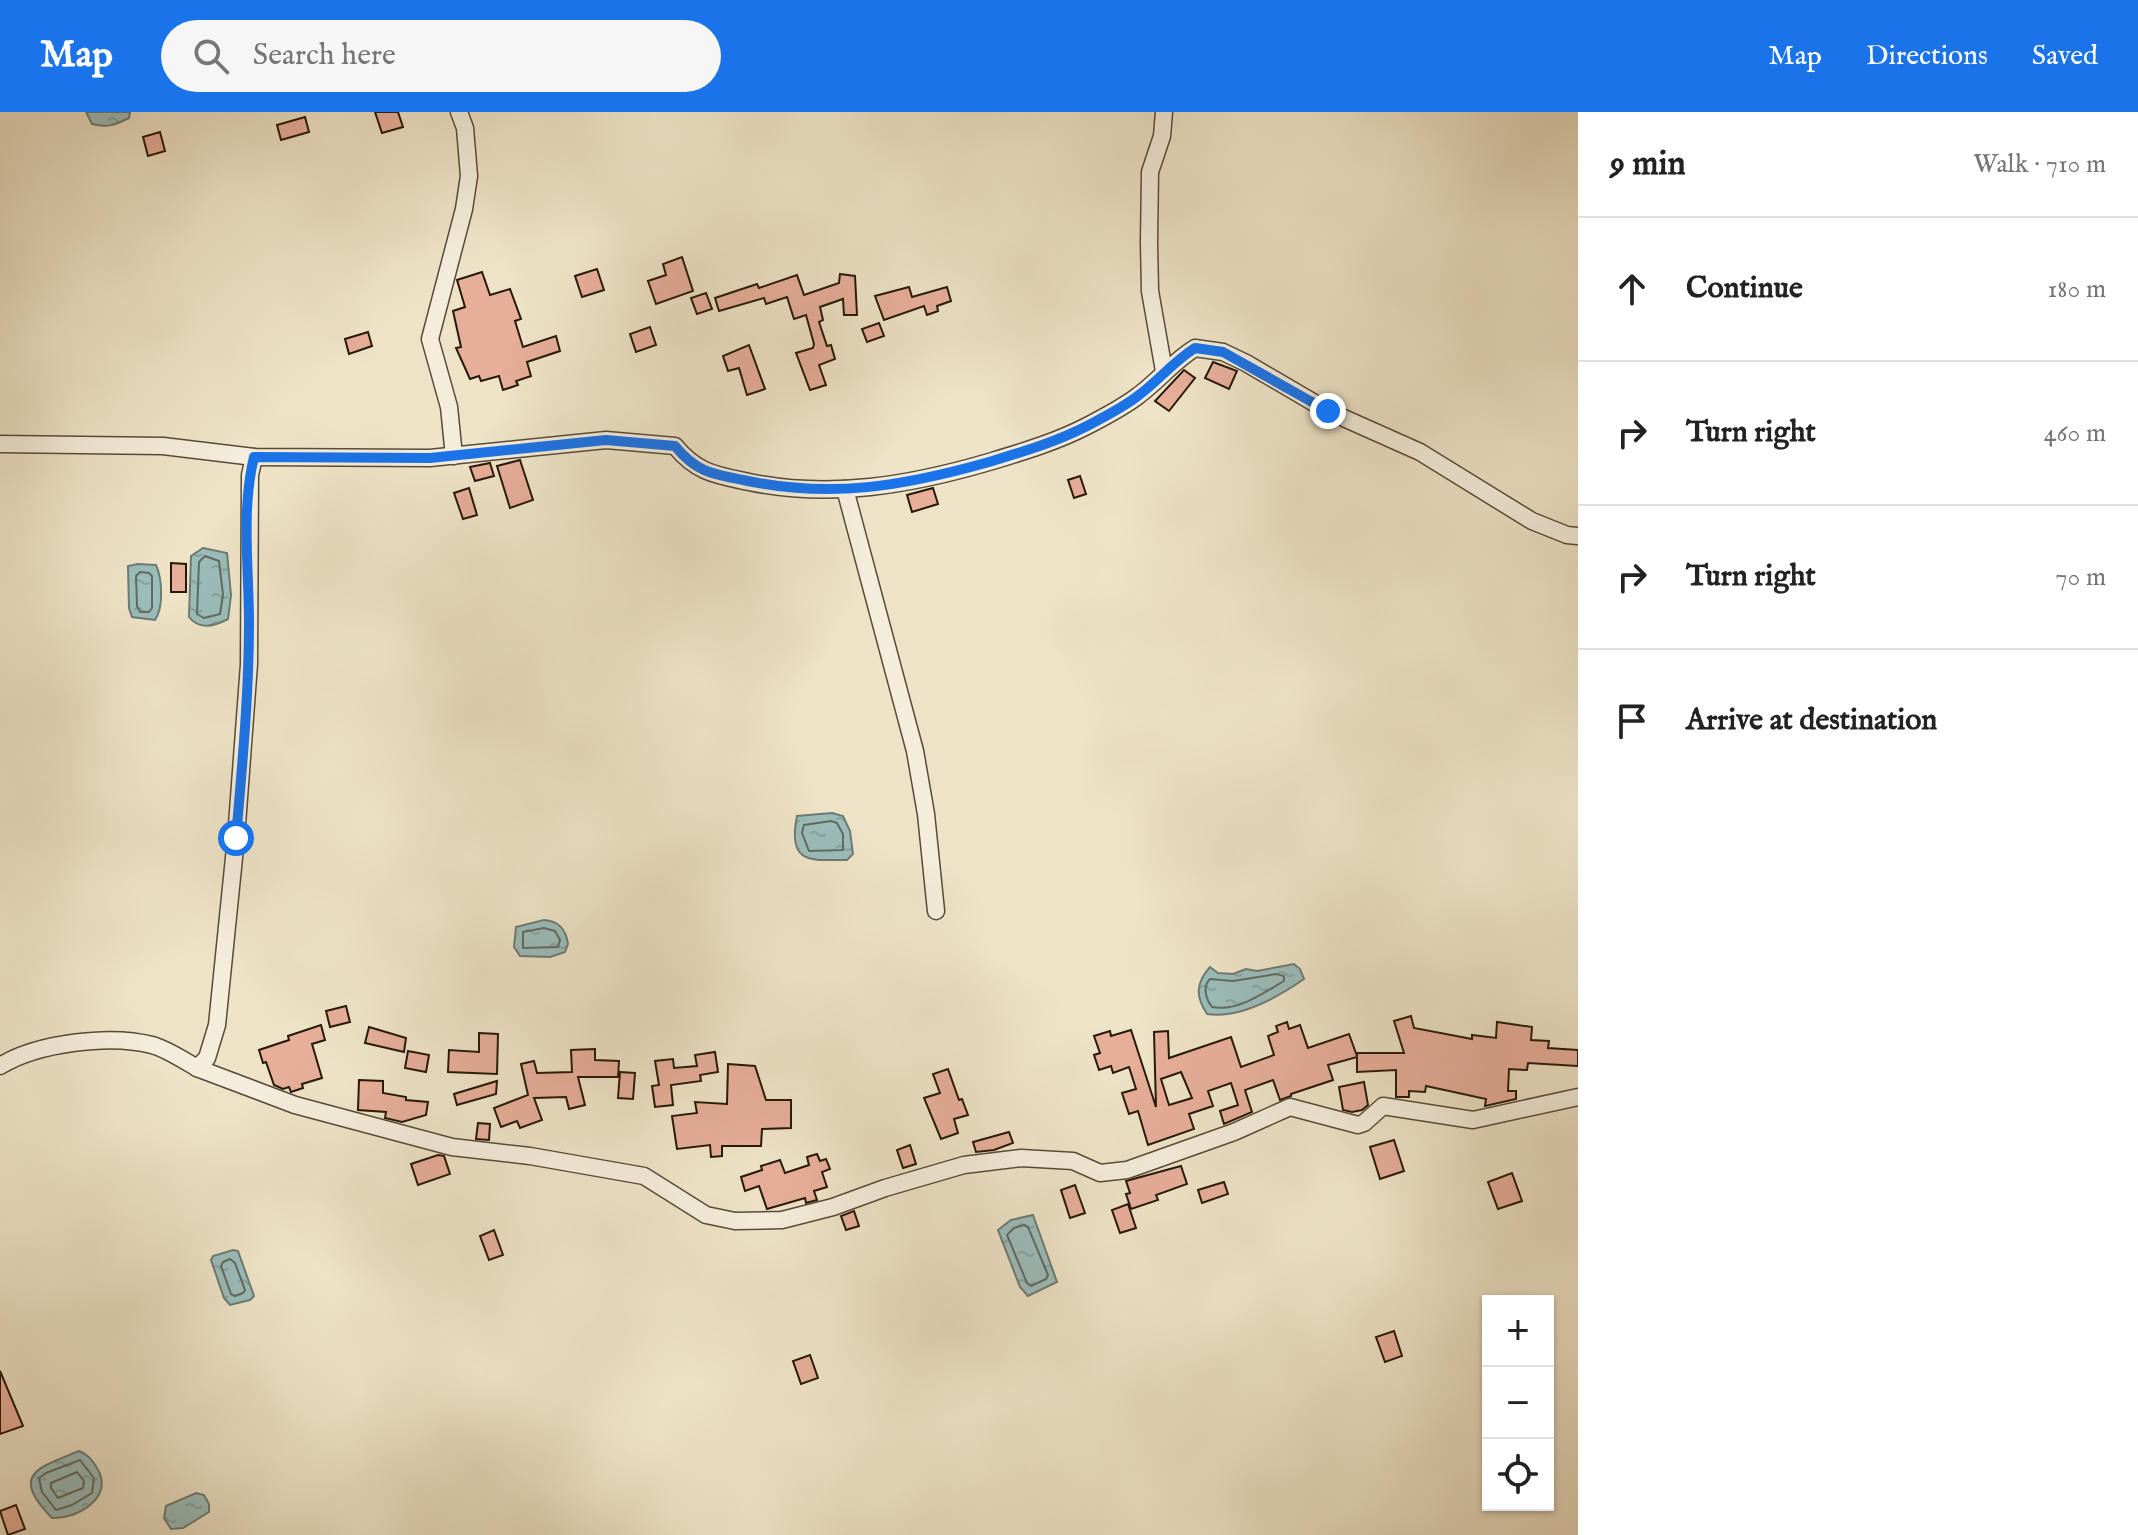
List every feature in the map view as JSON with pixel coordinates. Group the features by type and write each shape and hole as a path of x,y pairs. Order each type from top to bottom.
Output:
{"street":[{"path":"454,456 449,407 430,339 464,209 469,176 465,128 459,112"},
{"path":"1164,112 1162,136 1150,172 1149,243 1150,291 1164,371"},
{"path":"0,444 163,446 254,457 454,456 606,440 675,446 687,462 706,473 778,488 868,489 940,476 1026,451 1084,427 1138,396 1195,348 1223,352 1328,411 1420,452 1532,521 1567,535 1578,536"},
{"path":"197,1068 207,1058 217,1025 236,838 249,664 248,538 250,475 254,457"},
{"path":"845,489 915,751 926,814 936,911"},
{"path":"0,1066 10,1060 74,1042 153,1045 197,1068 295,1105 452,1147 530,1156 644,1176 706,1215 735,1221 782,1220 964,1165 1021,1158 1073,1161 1100,1173 1127,1170 1234,1132 1290,1107 1358,1125 1383,1106 1473,1120 1578,1097"}],"water":[{"path":"86,112 130,112 129,118 102,126 92,124"},
{"path":"203,548 227,553 231,595 228,619 207,626 197,624 189,617 191,556"},
{"path":"156,565 158,571 161,600 155,620 132,617 129,608 128,566"},
{"path":"832,813 843,816 850,831 853,854 847,860 805,856 796,844 797,816"},
{"path":"544,920 558,924 566,934 568,944 565,952 550,957 520,956 514,947 516,927"},
{"path":"1294,964 1304,979 1270,999 1245,1010 1219,1015 1207,1014 1203,1007 1199,990 1210,967 1218,973 1233,974 1246,969 1257,971"},
{"path":"1033,1215 1057,1282 1028,1296 1020,1287 998,1230 1011,1220"},
{"path":"238,1251 254,1296 230,1305 224,1298 211,1260 213,1256"},
{"path":"79,1451 88,1456 101,1479 98,1497 73,1515 52,1518 32,1491 34,1474 51,1462"},
{"path":"196,1493 204,1495 209,1512 183,1528 171,1529 164,1518 166,1506"}],"building":[{"path":"375,112 398,112 403,127 382,133"},
{"path":"305,117 309,132 281,140 277,125"},
{"path":"160,132 165,151 148,156 143,137"},
{"path":"682,257 693,291 656,304 648,281 666,275 663,264"},
{"path":"597,269 604,290 582,297 575,276"},
{"path":"482,272 490,295 510,289 521,319 515,321 523,347 556,336 560,351 527,362 531,376 503,390 499,376 481,381 479,376 470,379 456,348 461,347 453,311 465,307 457,280"},
{"path":"840,274 855,276 857,315 844,315 843,299 820,307 823,320 819,322 835,359 819,365 826,385 810,390 796,353 813,348 806,315 794,319 787,297 766,304 764,298 719,311 715,298 797,275 804,295 839,283"},
{"path":"909,287 912,297 947,287 951,301 937,306 938,311 927,315 924,306 884,320 875,296"},
{"path":"706,293 712,309 697,314 691,298"},
{"path":"879,323 884,336 867,342 862,329"},
{"path":"650,327 656,345 636,352 630,334"},
{"path":"368,332 372,346 349,354 345,339"},
{"path":"749,345 765,389 747,395 739,368 728,371 723,356"},
{"path":"1213,362 1237,371 1229,389 1205,378"},
{"path":"1184,370 1195,378 1169,411 1155,401"},
{"path":"520,460 533,500 510,508 497,466"},
{"path":"490,463 494,476 475,481 470,467"},
{"path":"1080,476 1086,494 1074,498 1068,480"},
{"path":"469,488 477,515 463,519 454,493"},
{"path":"933,488 938,504 912,512 907,495"},
{"path":"171,563 186,564 186,592 171,592"},
{"path":"346,1006 350,1022 330,1027 326,1011"},
{"path":"1411,1016 1414,1028 1472,1039 1472,1035 1496,1038 1497,1022 1532,1027 1531,1040 1549,1041 1548,1048 1578,1050 1578,1066 1528,1063 1527,1070 1509,1069 1508,1091 1516,1091 1516,1099 1485,1106 1486,1099 1426,1086 1425,1092 1409,1091 1409,1097 1396,1097 1396,1070 1357,1072 1357,1057 1328,1065 1333,1080 1280,1100 1273,1080 1245,1090 1252,1112 1224,1124 1220,1111 1238,1105 1231,1083 1208,1091 1213,1106 1189,1114 1194,1129 1148,1145 1138,1111 1129,1114 1122,1093 1136,1089 1129,1067 1113,1073 1111,1066 1099,1070 1094,1055 1100,1053 1094,1036 1110,1031 1111,1036 1131,1030 1156,1107 1154,1032 1168,1031 1169,1058 1231,1037 1241,1067 1274,1055 1268,1036 1278,1032 1276,1026 1287,1022 1289,1029 1300,1025 1308,1048 1349,1034 1357,1056 1357,1053 1404,1053 1394,1021","holes":["1181,1072 1192,1098 1169,1105 1161,1079"]},
{"path":"321,1025 325,1040 312,1044 322,1078 302,1084 303,1088 291,1092 289,1087 283,1089 274,1085 259,1050"},
{"path":"369,1027 406,1038 404,1052 365,1043"},
{"path":"479,1033 498,1034 497,1074 448,1072 449,1050 479,1052"},
{"path":"595,1049 595,1060 619,1061 618,1077 578,1077 585,1105 569,1109 566,1097 534,1098 542,1120 520,1128 517,1121 501,1127 494,1108 528,1095 521,1064 534,1061 537,1073 572,1072 571,1050"},
{"path":"408,1051 429,1055 426,1072 405,1068"},
{"path":"715,1052 718,1072 700,1075 701,1081 671,1085 673,1105 655,1107 652,1086 659,1085 655,1061 673,1059 674,1068 697,1066 695,1055"},
{"path":"728,1064 755,1066 766,1100 791,1100 791,1128 762,1129 761,1146 722,1146 722,1156 711,1157 710,1145 677,1149 672,1116 697,1113 695,1102 727,1104"},
{"path":"948,1069 968,1115 954,1119 958,1133 941,1139 924,1098 940,1093 933,1074"},
{"path":"620,1072 635,1073 633,1099 618,1098"},
{"path":"359,1080 383,1081 383,1093 428,1102 426,1115 402,1122 385,1118 386,1112 358,1110"},
{"path":"497,1081 496,1094 457,1105 454,1094"},
{"path":"1364,1082 1368,1105 1352,1112 1343,1110 1339,1087"},
{"path":"478,1123 490,1124 489,1140 476,1139"},
{"path":"1009,1132 1013,1143 976,1152 973,1142"},
{"path":"1394,1140 1404,1171 1380,1179 1370,1147"},
{"path":"910,1145 916,1164 903,1168 897,1150"},
{"path":"817,1154 820,1161 826,1159 830,1169 822,1172 827,1187 814,1191 817,1200 806,1203 805,1198 767,1209 759,1186 745,1191 741,1177 762,1170 761,1166 780,1160 785,1173 809,1165 807,1157"},
{"path":"444,1156 450,1174 418,1185 411,1164"},
{"path":"1181,1166 1187,1184 1156,1195 1158,1200 1131,1209 1126,1181"},
{"path":"1512,1173 1522,1201 1498,1209 1488,1182"},
{"path":"1224,1182 1228,1194 1202,1203 1198,1190"},
{"path":"1075,1185 1085,1213 1070,1218 1061,1190"},
{"path":"1128,1204 1136,1228 1120,1233 1112,1210"},
{"path":"854,1211 859,1226 846,1230 841,1216"},
{"path":"494,1230 503,1255 489,1260 480,1236"},
{"path":"1394,1331 1402,1356 1385,1362 1376,1337"},
{"path":"810,1355 818,1378 801,1384 793,1361"},
{"path":"0,1371 23,1426 0,1434"},
{"path":"16,1505 25,1529 8,1535 0,1511"}],"route":[{"path":"236,838 249,664 248,538 250,475 254,457 430,458 606,440 675,446 687,462 706,473 778,488 868,489 940,476 1026,451 1084,427 1138,396 1195,348 1223,352 1328,411"}]}
